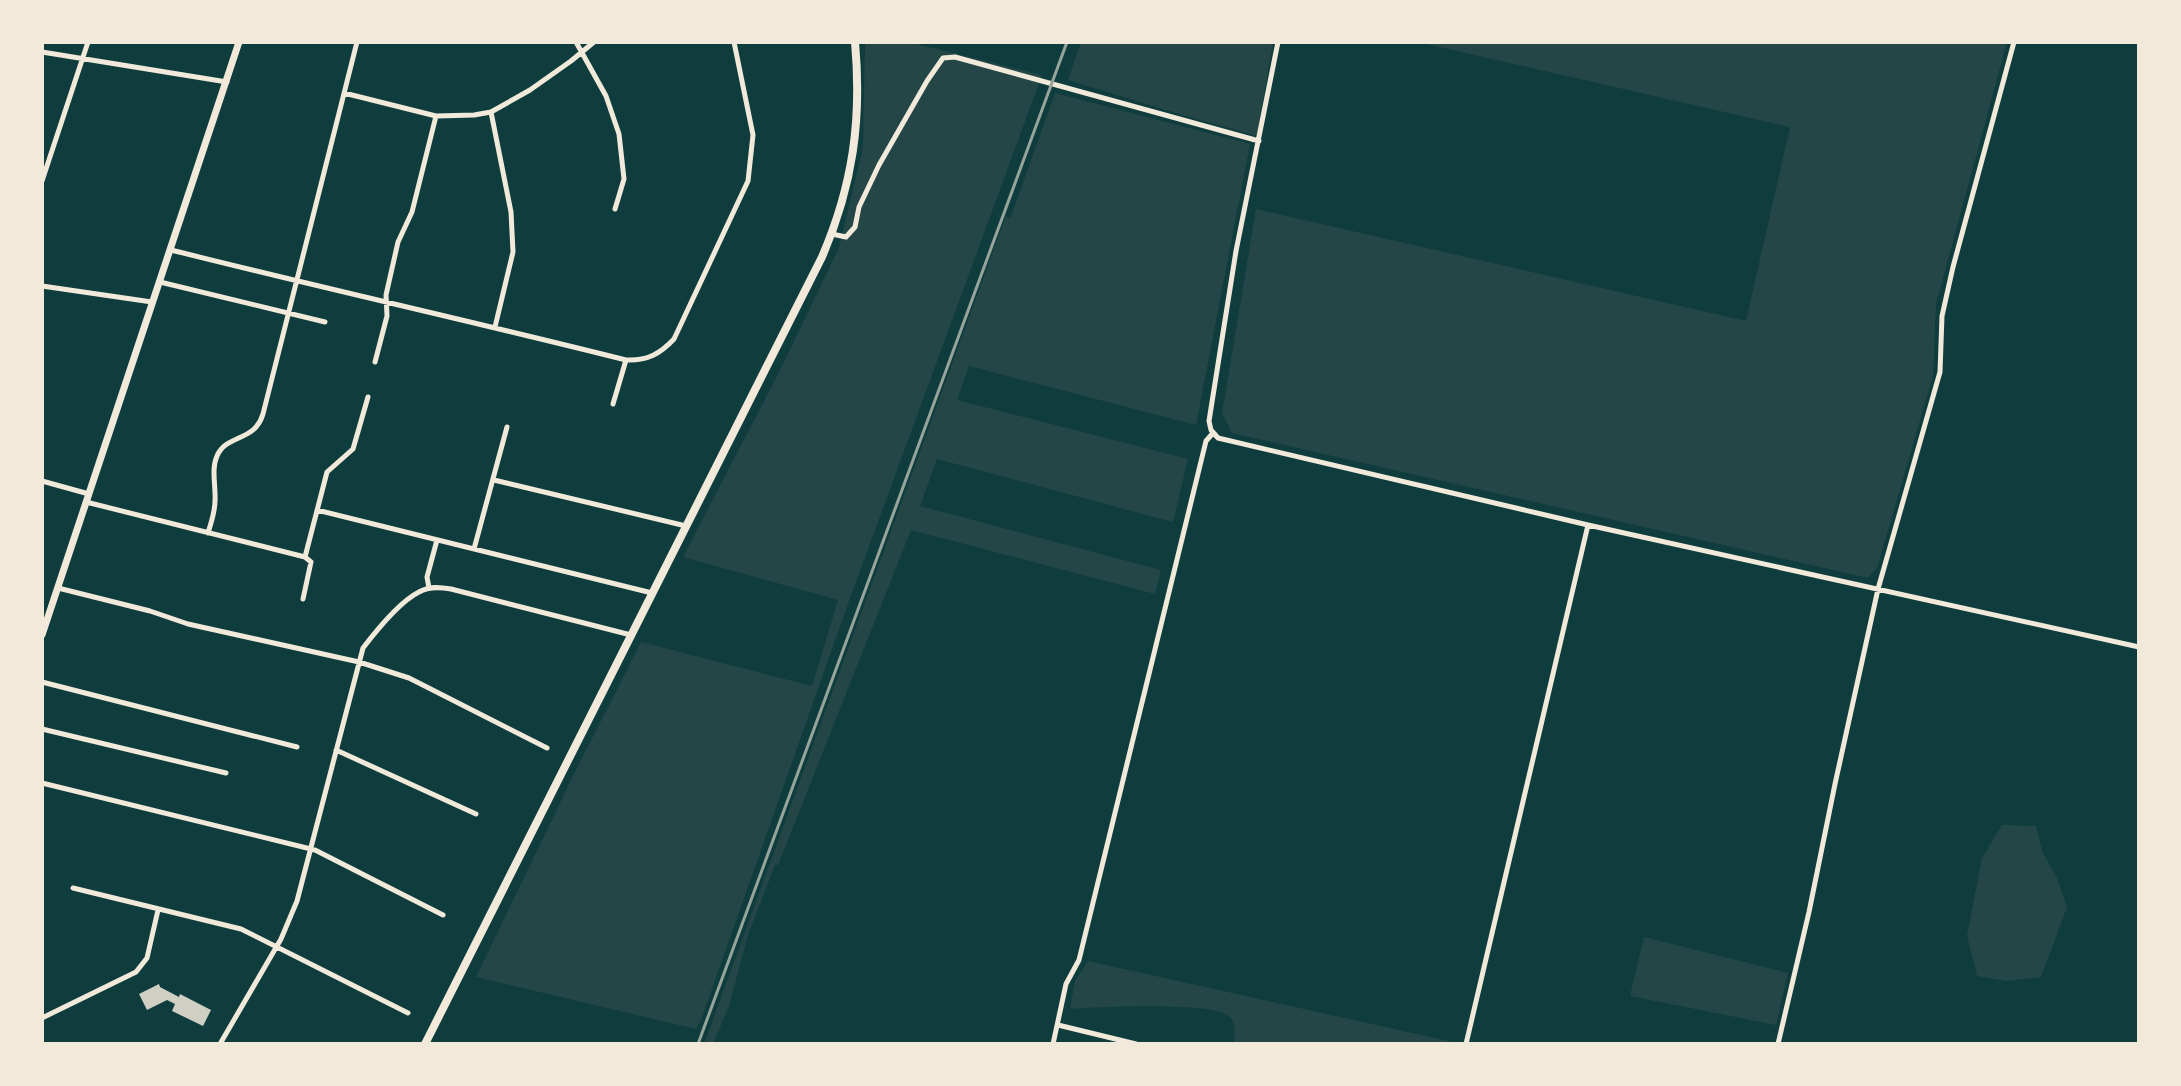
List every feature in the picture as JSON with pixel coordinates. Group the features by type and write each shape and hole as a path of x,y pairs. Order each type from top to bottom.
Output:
{"main road":[{"path":"425,1044 832,234 855,149 858,92 855,42"}],"street":[{"path":"42,181 88,42"},
{"path":"42,635 239,42"},
{"path":"208,533 216,506 217,455 222,448 253,431 261,421 357,42"},
{"path":"576,42 606,96 619,134 624,179 615,209"},
{"path":"344,93 436,116 491,112 530,90 594,42"},
{"path":"171,250 626,360 652,357 674,339 748,181 753,135 734,42"},
{"path":"1278,42 1236,251 1209,421 1213,433 1222,440 2139,647"},
{"path":"1778,1044 1878,589 1940,372 1942,316 1947,291 2014,42"},
{"path":"42,52 227,82"},
{"path":"832,234 846,237 853,231 859,207 879,165 943,58 955,57 1259,141"},
{"path":"491,112 511,212 513,252 495,327"},
{"path":"375,362 387,316 386,295 398,242 412,212 436,116"},
{"path":"160,282 325,322"},
{"path":"42,286 153,302"},
{"path":"613,404 626,360"},
{"path":"305,557 327,472 353,449 368,397"},
{"path":"474,549 507,427"},
{"path":"1053,1044 1070,975 1079,960 1206,441 1213,433"},
{"path":"494,480 686,526"},
{"path":"42,481 88,498 208,533 305,557 311,562 303,599"},
{"path":"317,510 652,593"},
{"path":"1466,1044 1588,525"},
{"path":"429,588 427,577 437,540"},
{"path":"58,588 188,624 359,662 409,678 547,748"},
{"path":"220,1044 276,946 297,901 363,648 406,601 429,588 451,589 632,635"},
{"path":"42,682 297,747"},
{"path":"42,729 226,773"},
{"path":"336,750 476,814"},
{"path":"42,783 311,849 443,915"},
{"path":"73,888 241,929 408,1013"},
{"path":"42,1018 136,972 147,958 158,910"},
{"path":"1058,1025 1136,1044"}],"shaded area":[{"path":"865,42 908,42 1042,75 849,601 701,1020 696,1029 476,977 641,642 812,686 838,600 683,557 839,248 863,147"},
{"path":"1081,42 1273,42 1257,136 1068,80"},
{"path":"1418,42 2007,42 1936,304 1933,376 1877,568 1868,578 1232,433 1222,413 1256,209 1746,321 1790,127"},
{"path":"1055,93 1250,144 1196,425 969,366 957,400 1188,459 1173,522 937,459 920,506 1161,570 1155,594 911,530 748,935 729,1006 713,1044 704,1044 1006,216 1010,219"},
{"path":"2002,825 2036,826 2042,851 2057,878 2067,907 2041,977 2007,981 1977,976 1967,936 1982,858"},
{"path":"1644,937 1788,973 1776,1025 1630,996"},
{"path":"1088,961 1455,1044 1235,1044 1233,1021 1216,1011 1152,1006 1070,1009 1075,981"}],"building":[{"path":"159,984 179,997 180,994 211,1010 203,1026 172,1011 175,1004 167,1000 147,1010 139,994"}],"railway":[{"path":"698,1044 1067,42"}]}
